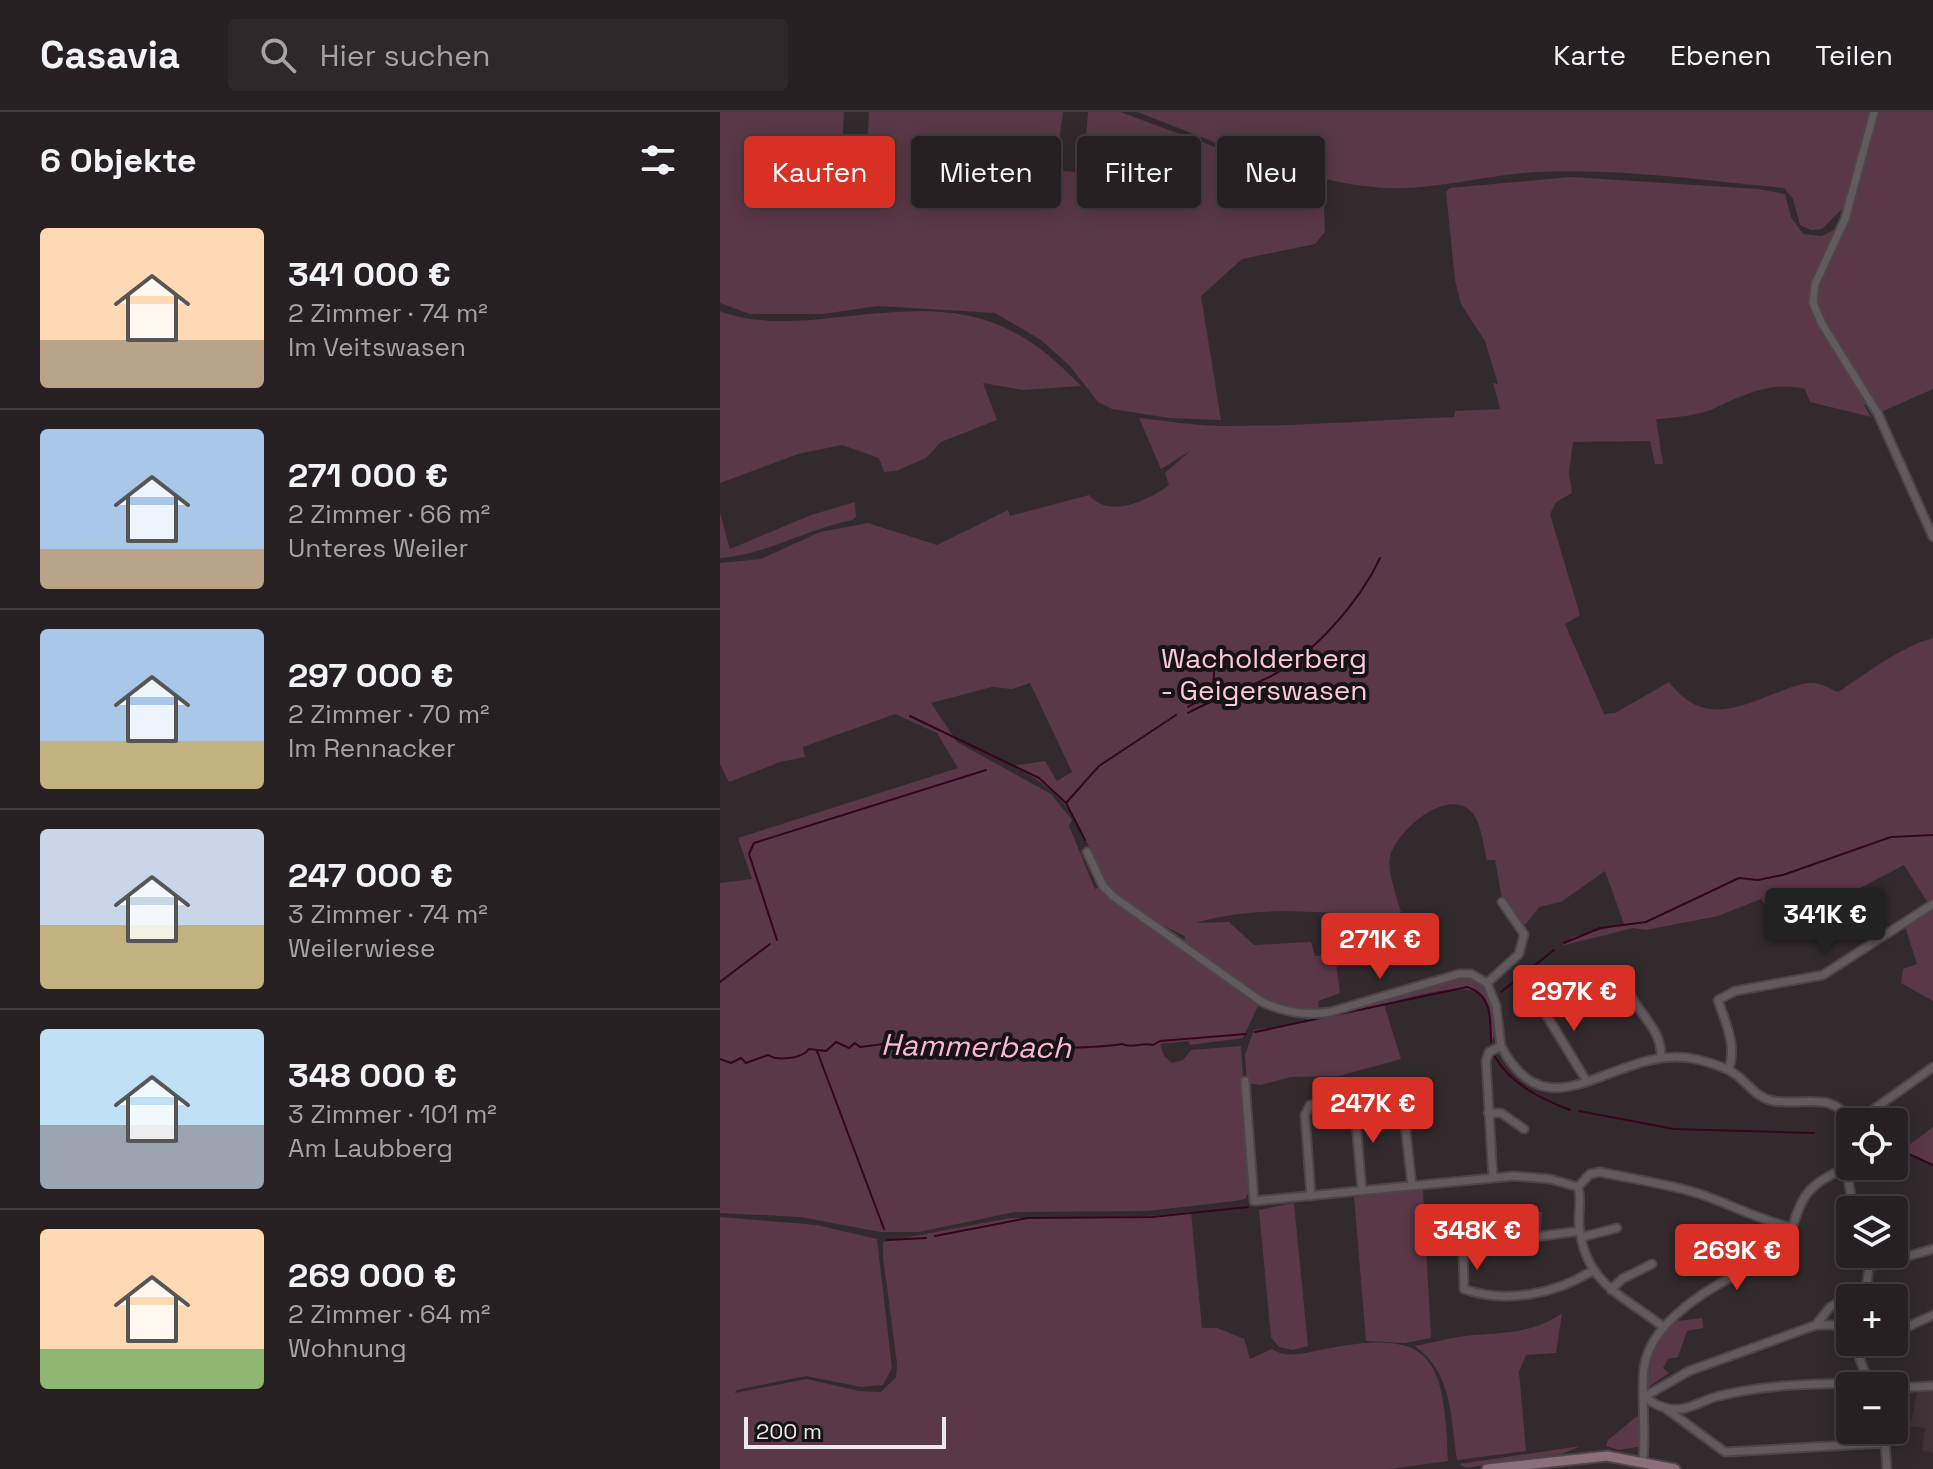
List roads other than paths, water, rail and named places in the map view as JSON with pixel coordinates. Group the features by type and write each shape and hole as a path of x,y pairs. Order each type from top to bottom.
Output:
{"main road":[{"path":"1487,1469 1590,1456 1643,1460 1675,1469"}],"street":[{"path":"1874,112 1850,204 1831,255 1815,284 1813,303 1822,324 1878,414 1933,537"},
{"path":"1087,852 1103,886 1114,897 1262,1002 1280,1010 1314,1015 1330,1012 1459,974 1471,974 1487,983 1496,1006 1501,1046 1517,1072 1543,1088 1557,1090 1661,1056 1694,1058 1728,1070 1759,1096 1788,1102 1821,1100 1840,1108"},
{"path":"1487,983 1523,946 1524,934 1502,902"},
{"path":"1728,1070 1732,1060 1731,1042 1718,1000 1735,991 1823,975 1933,904"},
{"path":"1626,973 1629,996 1653,1027 1661,1044 1661,1056"},
{"path":"1537,1000 1586,1080"},
{"path":"1493,1178 1486,1061 1489,1052 1501,1046"},
{"path":"1873,1108 1933,1067"},
{"path":"1245,1081 1254,1201 1493,1178 1550,1179 1578,1187"},
{"path":"1311,1196 1306,1108 1354,1100 1402,1098 1412,1186"},
{"path":"1354,1100 1362,1191"},
{"path":"1488,1113 1501,1113 1524,1129"},
{"path":"1662,1326 1611,1290 1592,1271 1581,1234 1578,1187 1590,1174 1600,1172 1694,1192 1736,1206 1768,1222 1790,1227"},
{"path":"1643,1460 1646,1430 1644,1365 1662,1326 1727,1280 1780,1253 1811,1187 1836,1173"},
{"path":"1592,1271 1562,1287 1512,1296 1473,1292 1464,1289 1461,1283 1463,1246 1516,1236 1581,1234 1617,1228"},
{"path":"1908,1256 1933,1249"},
{"path":"1611,1290 1622,1279 1652,1264"},
{"path":"1816,1325 1830,1307 1861,1290 1867,1283 1869,1268"},
{"path":"1908,1327 1933,1315"},
{"path":"1644,1397 1689,1371 1816,1325 1836,1326"},
{"path":"1908,1387 1933,1386"},
{"path":"1665,1408 1697,1407 1717,1396 1746,1392 1836,1387"},
{"path":"1644,1397 1665,1408 1725,1452 1868,1444"},
{"path":"1886,1444 1887,1469"}],"waterway":[{"path":"1188,713 1273,675 1305,653 1348,608 1380,558"},
{"path":"1188,707 1208,693 1214,670"},
{"path":"1066,803 1099,766 1176,715"},
{"path":"910,716 1039,778 1066,803 1085,840"},
{"path":"777,940 749,854 754,843 986,770"},
{"path":"1564,943 1600,928 1646,922 1739,878 1758,880 1783,875 1891,837 1933,835"},
{"path":"720,982 770,944"},
{"path":"1501,992 1554,950"},
{"name":"Hammerbach","path":"1255,1032 1467,987 1486,1002 1491,1042"},
{"name":"Hammerbach","path":"720,1059 731,1063 741,1058 746,1063 768,1055 789,1058 809,1049 826,1051 836,1042 849,1048 855,1043 860,1047 891,1043 919,1049 929,1042 938,1047 946,1044 955,1049 969,1044 974,1049 1000,1046 1011,1050 1018,1045 1051,1048 1153,1045 1160,1041 1246,1034"},
{"path":"817,1051 884,1229"},
{"name":"Hammerbach","path":"1495,1057 1509,1075 1528,1090 1570,1110"},
{"name":"Hammerbach","path":"1579,1111 1674,1129 1814,1133"},
{"name":"Hammerbach","path":"1908,1153 1933,1165"},
{"path":"935,1236 1028,1218 1152,1217 1248,1207"},
{"path":"887,1240 926,1238"}],"park label":[{"name":"Wacholderberg - Geigerswasen","path":"1264,674"}]}
